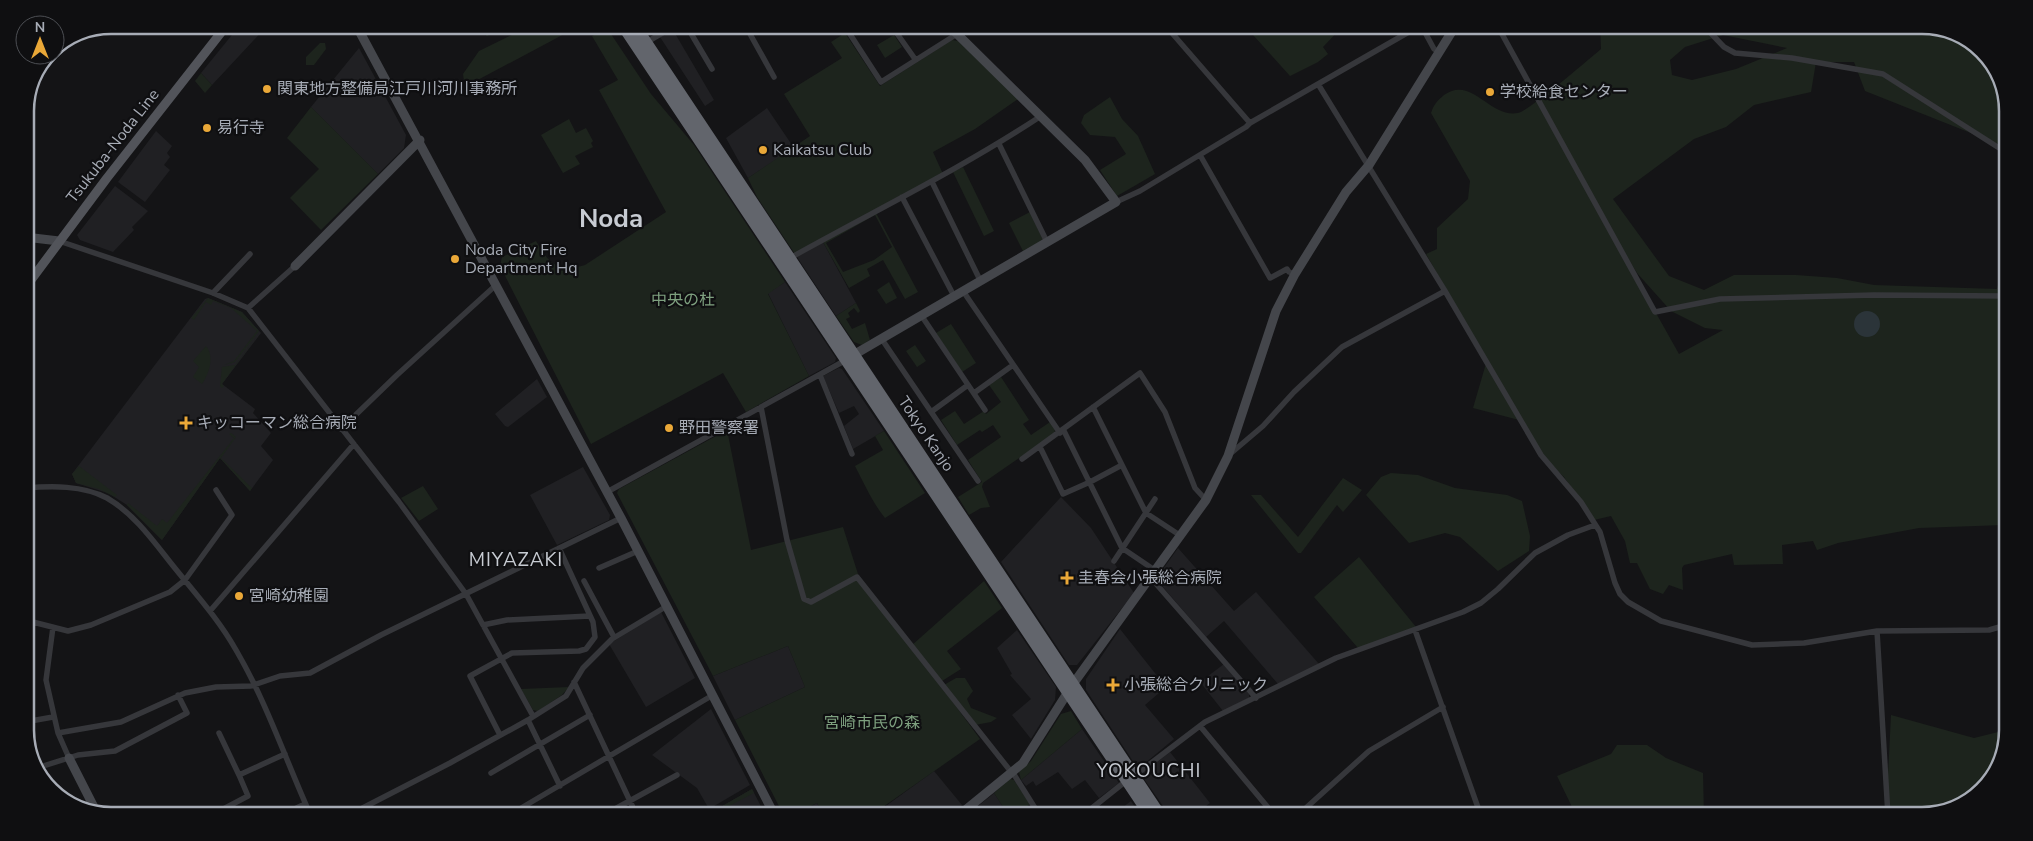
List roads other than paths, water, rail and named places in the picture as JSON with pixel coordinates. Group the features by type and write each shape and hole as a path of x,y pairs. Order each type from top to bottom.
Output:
{"highway":[{"path":"620,34 654,86 698,138"},
{"path":"629,34 660,72"},
{"path":"640,34 660,72"},
{"path":"649,34 724,149 750,198"},
{"name":"Tokyo Kanjo","path":"660,72 698,138 849,357 1130,778 1153,807"},
{"name":"Tokyo Kanjo","path":"660,72 750,198 790,258 849,357"},
{"name":"Tokyo Kanjo","path":"1130,778 1145,807"}],"main road":[{"name":"Tsukuba-Noda Line","path":"34,276 220,34"}],"street":[{"path":"361,34 420,140 621,518 770,807"},
{"path":"652,39 661,34"},
{"path":"691,34 712,69"},
{"path":"750,34 774,77"},
{"path":"850,34 881,82 957,34 1085,160 1116,202"},
{"path":"898,34 915,59"},
{"path":"1173,34 1250,123"},
{"path":"607,492 820,374 1116,202 1140,191 1250,123 1405,34"},
{"path":"1426,34 1434,49 1439,52"},
{"path":"969,807 1012,773 1032,752 1070,688 1154,575 1206,500 1228,456 1276,311 1295,274 1346,192 1368,165 1450,34"},
{"path":"1502,34 1655,312 1720,299 1874,295 1999,296"},
{"path":"1712,34 1724,47 1736,53 1792,58 1883,74 1999,148"},
{"path":"1318,84 1445,291 1541,455 1581,502 1600,532 1620,594 1639,610 1661,621 1752,645 1798,643 1877,631 1989,630 1999,627"},
{"path":"790,258 932,182 999,144 1041,116"},
{"path":"248,308 295,266 420,140"},
{"path":"999,144 1047,242"},
{"path":"1200,154 1270,278 1287,268 1289,272 1295,274"},
{"path":"932,182 980,280"},
{"path":"902,197 959,293 1061,431 1090,482 1122,548 1154,575 1256,698"},
{"path":"34,238 59,241 213,292 248,308 354,444 466,594 530,718 560,786"},
{"path":"213,292 250,254"},
{"path":"342,429 397,375 496,285"},
{"path":"1228,456 1263,426 1294,392 1342,347 1445,291"},
{"path":"920,315 985,410"},
{"path":"881,338 978,481"},
{"path":"974,393 1013,365"},
{"path":"1022,459 1140,373 1165,412 1195,488 1206,500"},
{"path":"820,374 852,454"},
{"path":"931,412 968,386"},
{"path":"761,407 787,540 804,599 811,602 857,577 1012,773 1034,807"},
{"path":"1093,407 1146,512 1181,536"},
{"path":"210,611 354,444"},
{"path":"1040,447 1063,494 1122,465"},
{"path":"34,488 72,488 92,492 106,498 136,522 210,611 235,648 254,684 307,807"},
{"path":"34,622 68,631 91,625 159,598 185,580 232,515 216,490"},
{"path":"1114,561 1155,500"},
{"path":"58,733 121,722 178,695 206,688 254,684 280,676 310,673 621,518"},
{"path":"1093,807 1200,726 1336,658 1463,612 1481,603 1519,571 1535,554 1568,535 1595,525"},
{"path":"500,735 470,676 512,654 586,649 595,637 595,630 590,616 559,548"},
{"path":"599,568 638,551"},
{"path":"584,581 614,638"},
{"path":"366,807 500,735 566,696 574,682 597,652 614,638 667,606"},
{"path":"483,625 507,620 590,616"},
{"path":"53,627 46,680 53,717 69,758 93,805"},
{"path":"1415,630 1478,807"},
{"path":"1877,631 1887,807"},
{"path":"574,682 634,807"},
{"path":"43,766 94,752 115,751 188,713 178,695"},
{"path":"522,807 713,695"},
{"path":"1307,807 1369,751 1443,708"},
{"path":"491,773 590,716"},
{"path":"34,720 53,717"},
{"path":"1200,726 1268,807"},
{"path":"220,733 248,796 227,807"},
{"path":"239,775 285,754"},
{"path":"618,807 678,775"},
{"path":"299,807 306,804"}],"place":[{"name":"関東地方整備局江戸川河川事務所","path":"267,89"},
{"name":"学校給食センター","path":"1490,92"},
{"name":"易行寺","path":"207,128"},
{"name":"Kaikatsu Club","path":"763,150"},
{"name":"Noda City Fire Department Hq","path":"455,259"},
{"name":"キッコーマン総合病院","path":"186,423"},
{"name":"野田警察署","path":"669,428"},
{"name":"圭春会小張総合病院","path":"1067,578"},
{"name":"宮崎幼稚園","path":"239,596"},
{"name":"小張総合クリニック","path":"1113,685"}],"district":[{"name":"Noda","path":"611,218"},
{"name":"MIYAZAKI","path":"516,560"},
{"name":"YOKOUCHI","path":"1149,771"}],"park label":[{"name":"中央の杜","path":"683,300"},
{"name":"宮崎市民の森","path":"872,723"}]}
